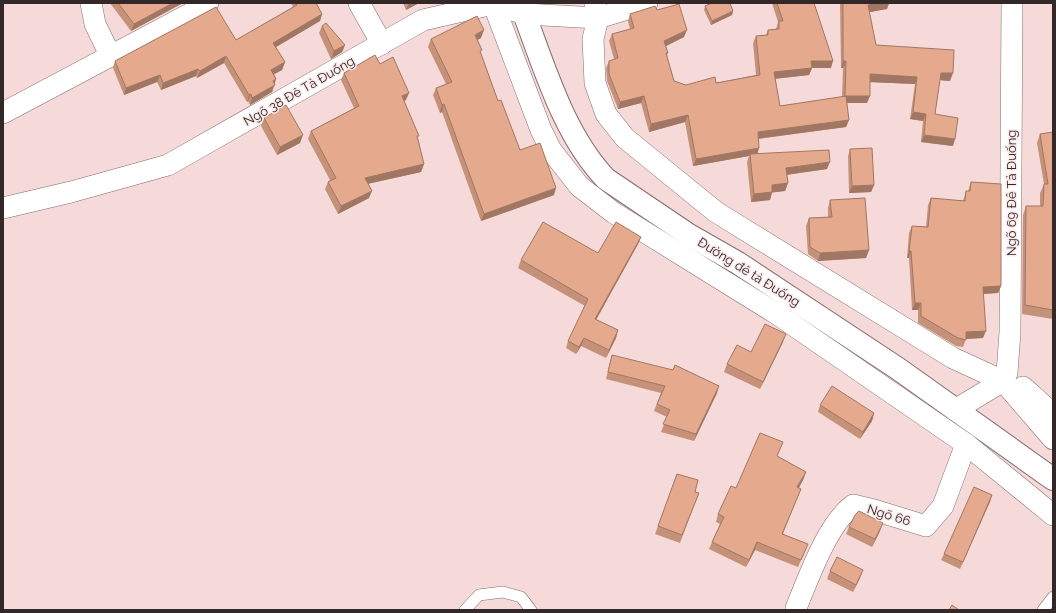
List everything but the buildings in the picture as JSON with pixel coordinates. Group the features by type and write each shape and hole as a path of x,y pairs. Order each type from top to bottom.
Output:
{"main road":[{"name":"Đường đê tả Đuống","path":"523,8 557,99 569,126 594,167 606,179 690,235 751,271 897,368 1053,479"}],"street":[{"path":"91,3 96,24 110,56"},
{"path":"3,113 208,3"},
{"path":"359,3 382,44"},
{"path":"493,3 523,8 594,8 647,3"},
{"path":"493,3 541,130 551,150 579,186 614,213 777,314 966,444 1053,516"},
{"name":"Ngõ 38 Đê Tả Đuống","path":"3,208 72,192 168,165 423,20 493,3"},
{"name":"Ngõ 69 Đê Tả Đuống","path":"1005,377 1010,332 1012,3"},
{"path":"594,8 593,39 595,83 606,114 625,138 716,212 953,358 1005,377 1053,414"},
{"path":"955,410 1005,377"},
{"path":"1005,377 1053,439"},
{"name":"Ngõ 66","path":"796,608 825,541 846,510 853,505 926,526 943,506 966,444"}],"lane":[{"path":"465,610 479,595 503,592 521,597 531,610"},
{"path":"1043,610 1053,598"}]}
